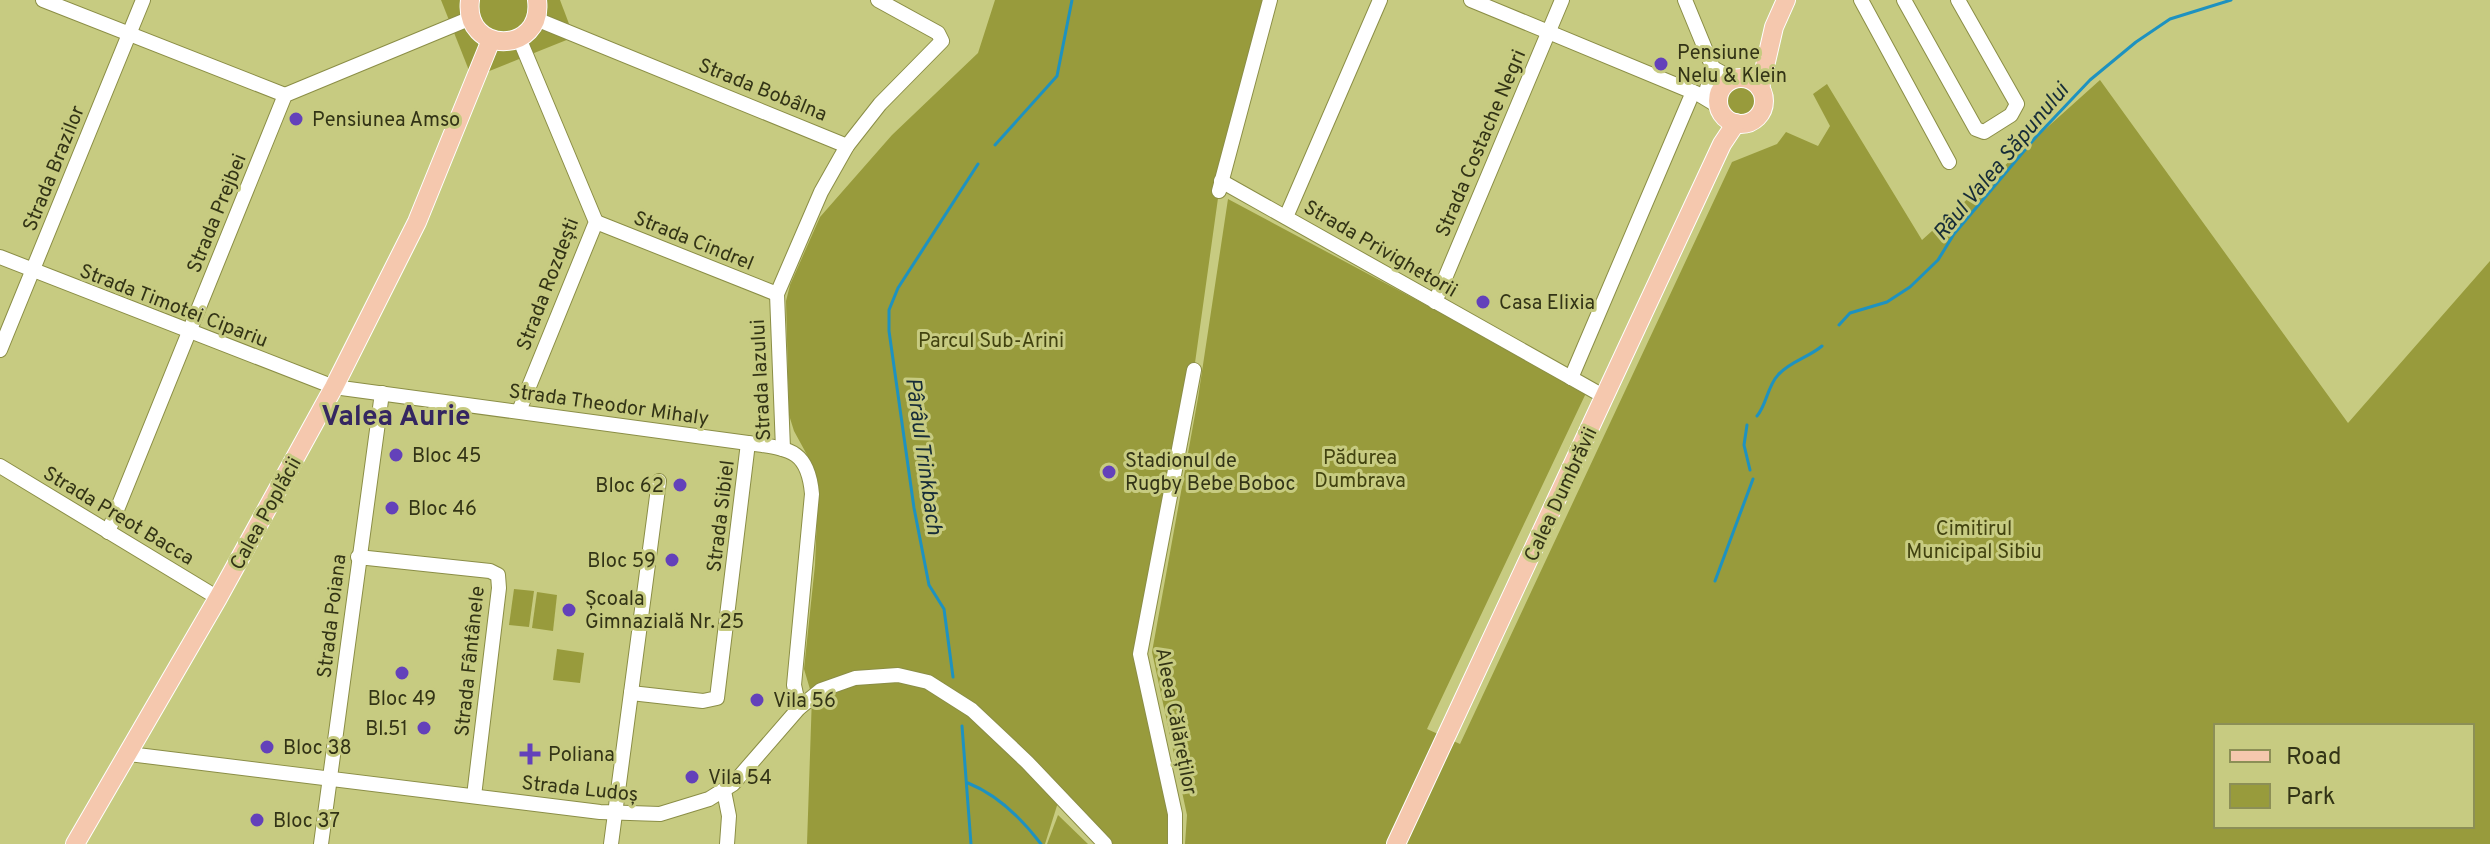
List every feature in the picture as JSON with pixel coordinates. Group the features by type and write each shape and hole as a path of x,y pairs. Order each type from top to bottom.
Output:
{"main road":[{"name":"Calea Dumbrăvii","path":"1719,97 1748,122 1760,113 1764,98 1760,88 1774,27 1786,0"},
{"path":"470,9 476,29 491,40 508,42 529,30 537,9"},
{"name":"Calea Dumbrăvii","path":"1396,844 1722,144 1719,97 1774,27"},
{"name":"Calea Poplăcii","path":"75,844 218,598 334,387 417,222 491,40"},
{"path":"1719,97 1756,83 1760,88"}],"street":[{"path":"43,0 285,95 470,9"},
{"name":"Strada Brazilor","path":"0,350 143,0"},
{"path":"847,146 907,74 942,41 938,33 878,0"},
{"name":"Strada Privighetorii","path":"1270,0 1220,186 1286,217 1605,397"},
{"path":"1286,217 1380,0"},
{"path":"1471,0 1719,97"},
{"name":"Strada Costache Negri","path":"1435,302 1562,0"},
{"path":"1685,0 1713,68 1719,97"},
{"path":"1861,0 1949,162"},
{"path":"1904,0 1976,129 1984,132 2011,115 2017,104 1958,0"},
{"name":"Strada Bobâlna","path":"537,9 847,146"},
{"name":"Strada Rozdești","path":"519,38 596,222 519,411"},
{"path":"1713,68 1719,97"},
{"name":"Strada Prejbei","path":"108,532 285,95"},
{"name":"Calea Dumbrăvii","path":"1571,378 1719,97"},
{"name":"Strada Iazului","path":"799,708 794,685 812,494 806,463 797,454 783,449 777,294 821,192 847,146"},
{"name":"Strada Cindrel","path":"596,222 777,294"},
{"name":"Strada Timotei Cipariu","path":"0,257 334,387"},
{"name":"Aleea Călăreților","path":"1175,844 1175,814 1140,654 1194,370"},
{"name":"Strada Theodor Mihaly","path":"334,387 783,449"},
{"name":"Strada Poiana","path":"321,844 382,393"},
{"name":"Strada Sibiel","path":"631,693 703,701 717,698 748,443"},
{"name":"Strada Preot Bacca","path":"0,466 218,598"},
{"path":"611,844 659,481"},
{"name":"Strada Fântânele","path":"358,557 490,571 498,575 474,796"},
{"name":"Strada Ludoș","path":"129,754 615,813 667,813 699,804 724,791 799,708 821,690 855,678 898,675 928,682 972,710 1027,762 1105,844"},
{"path":"724,791 729,816 727,844"}],"green space":[{"path":"441,0 560,0 574,37 472,78"},
{"name":"Parcul Sub-Arini","path":"995,0 1270,0 1219,191 1194,370 1141,644 1175,844 1105,844 1060,796 1045,844 807,844 812,696 804,669 815,565 818,493 812,464 789,415 786,301 820,217 892,135 978,53"},
{"name":"Cimitirul Municipal Sibiu","path":"2100,80 2348,423 2490,261 2490,844 1185,844 1187,815 1152,652 1198,398 1228,199 1587,391 1427,729 1460,744 1732,162 1777,144 1786,132 1818,146 1830,126 1813,94 1827,84 1922,240"},
{"path":"1741,87 1751,91 1755,101 1751,111 1741,115 1731,111 1727,101 1731,91"},
{"path":"514,589 534,591 529,627 509,625"},
{"path":"537,592 557,595 553,631 532,628"},
{"path":"557,649 584,653 580,683 553,680"},
{"path":"1058,815 1088,844 1047,844"}],"waterway":[{"name":"Pârâul Trinkbach","path":"995,145 1057,76 1072,0"},
{"name":"Râul Valea Săpunului","path":"1839,325 1850,313 1887,302 1910,287 1938,260 1954,234 2035,138 2090,80 2170,19 2231,0"},
{"name":"Pârâul Trinkbach","path":"953,677 944,609 929,585 914,508 889,331 889,310 898,288 978,164"},
{"name":"Râul Valea Săpunului","path":"1757,416 1778,375 1822,346"},
{"name":"Râul Valea Săpunului","path":"1747,425 1744,445 1750,470"},
{"name":"Râul Valea Săpunului","path":"1715,581 1753,479"},
{"name":"Pârâul Trinkbach","path":"962,726 971,844"},
{"path":"968,783 1009,809 1041,844"}],"place":[{"name":"Pensiune Nelu & Klein","path":"1661,64"},
{"name":"Pensiunea Amso","path":"296,119"},
{"name":"Casa Elixia","path":"1483,302"},
{"name":"Bloc 45","path":"396,455"},
{"name":"Stadionul de Rugby Bebe Boboc","path":"1109,472"},
{"name":"Bloc 62","path":"680,485"},
{"name":"Bloc 46","path":"392,508"},
{"name":"Bloc 59","path":"672,560"},
{"name":"Școala Gimnazială Nr. 25","path":"569,610"},
{"name":"Bloc 49","path":"402,673"},
{"name":"Vila 56","path":"757,700"},
{"name":"Bl.51","path":"424,728"},
{"name":"Bloc 38","path":"267,747"},
{"name":"Poliana","path":"530,754"},
{"name":"Vila 54","path":"692,777"},
{"name":"Bloc 37","path":"257,820"}],"district":[{"name":"Valea Aurie","path":"396,415"}],"park label":[{"name":"Pădurea Dumbrava","path":"1360,468"}]}
